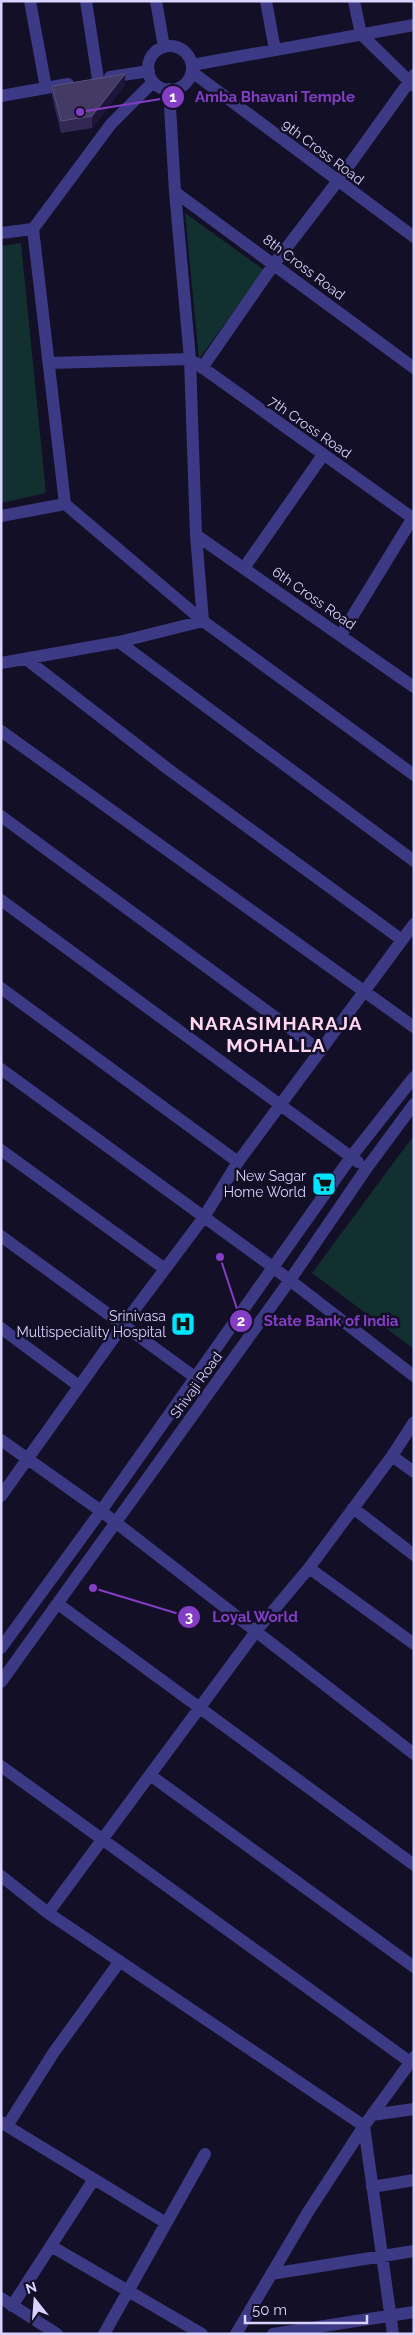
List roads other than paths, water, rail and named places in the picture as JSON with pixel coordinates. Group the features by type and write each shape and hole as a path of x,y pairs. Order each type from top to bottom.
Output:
{"street":[{"path":"30,1 46,88"},
{"path":"86,1 98,79"},
{"path":"156,1 164,47"},
{"path":"266,1 276,50"},
{"path":"202,368 274,264 412,81 362,34 354,1"},
{"path":"192,68 276,50 414,25"},
{"path":"164,47 178,47 188,55 192,68 187,82 181,87 169,90 159,87 151,76 150,61 153,55 164,47"},
{"name":"9th Cross Road","path":"192,68 337,182 414,237"},
{"path":"1,96 98,79 151,76"},
{"path":"151,76 110,124 33,229 65,504 203,621 414,775"},
{"path":"169,90 175,192 190,359 196,535 203,621"},
{"name":"8th Cross Road","path":"175,192 414,368"},
{"path":"1,233 33,229"},
{"path":"49,363 190,359"},
{"name":"7th Cross Road","path":"190,359 413,518"},
{"path":"244,568 323,454"},
{"path":"1,516 65,504"},
{"path":"341,635 413,518"},
{"name":"6th Cross Road","path":"196,535 414,687"},
{"path":"1,663 120,642 203,621"},
{"path":"120,642 414,860"},
{"path":"26,659 168,769 402,940"},
{"path":"1,731 414,1027"},
{"path":"1,816 321,1051"},
{"path":"1,900 281,1104 366,1169"},
{"path":"1,1496 123,1325 204,1217 238,1162 414,924"},
{"path":"1,988 238,1162"},
{"path":"1,1069 274,1268 414,1376"},
{"path":"1,1648 102,1511 351,1157 414,1077"},
{"name":"Shivaji Road","path":"1,1682 414,1104"},
{"path":"1,1150 165,1269"},
{"path":"1,1236 196,1378"},
{"path":"1,1328 79,1386"},
{"path":"48,1913 257,1630 310,1568 392,1456 414,1422"},
{"path":"1,1440 102,1511 414,1754"},
{"path":"392,1456 414,1472"},
{"path":"353,1508 414,1554"},
{"path":"310,1568 414,1644"},
{"path":"58,1604 414,1866"},
{"path":"1,1766 412,2060 364,2126 308,2212 236,2334"},
{"path":"150,1775 414,1967"},
{"path":"1,1876 48,1913 364,2126 393,2334"},
{"path":"120,1961 4,2124 166,2224"},
{"path":"372,2115 414,2109"},
{"path":"104,2334 205,2154"},
{"path":"57,2334 6,2302 51,2246 94,2179"},
{"path":"372,2187 414,2180"},
{"path":"51,2246 202,2334"},
{"path":"272,2274 414,2251"},
{"path":"274,2334 414,2312"}],"place":[{"name":"Amba Bhavani Temple","path":"80,112"},
{"name":"New Sagar Home World","path":"324,1184"},
{"name":"State Bank of India","path":"220,1257"},
{"name":"Srinivasa Multispeciality Hospital","path":"183,1324"},
{"name":"Loyal World","path":"93,1588"}],"district":[{"name":"NARASIMHARAJA MOHALLA","path":"276,1034"}]}
